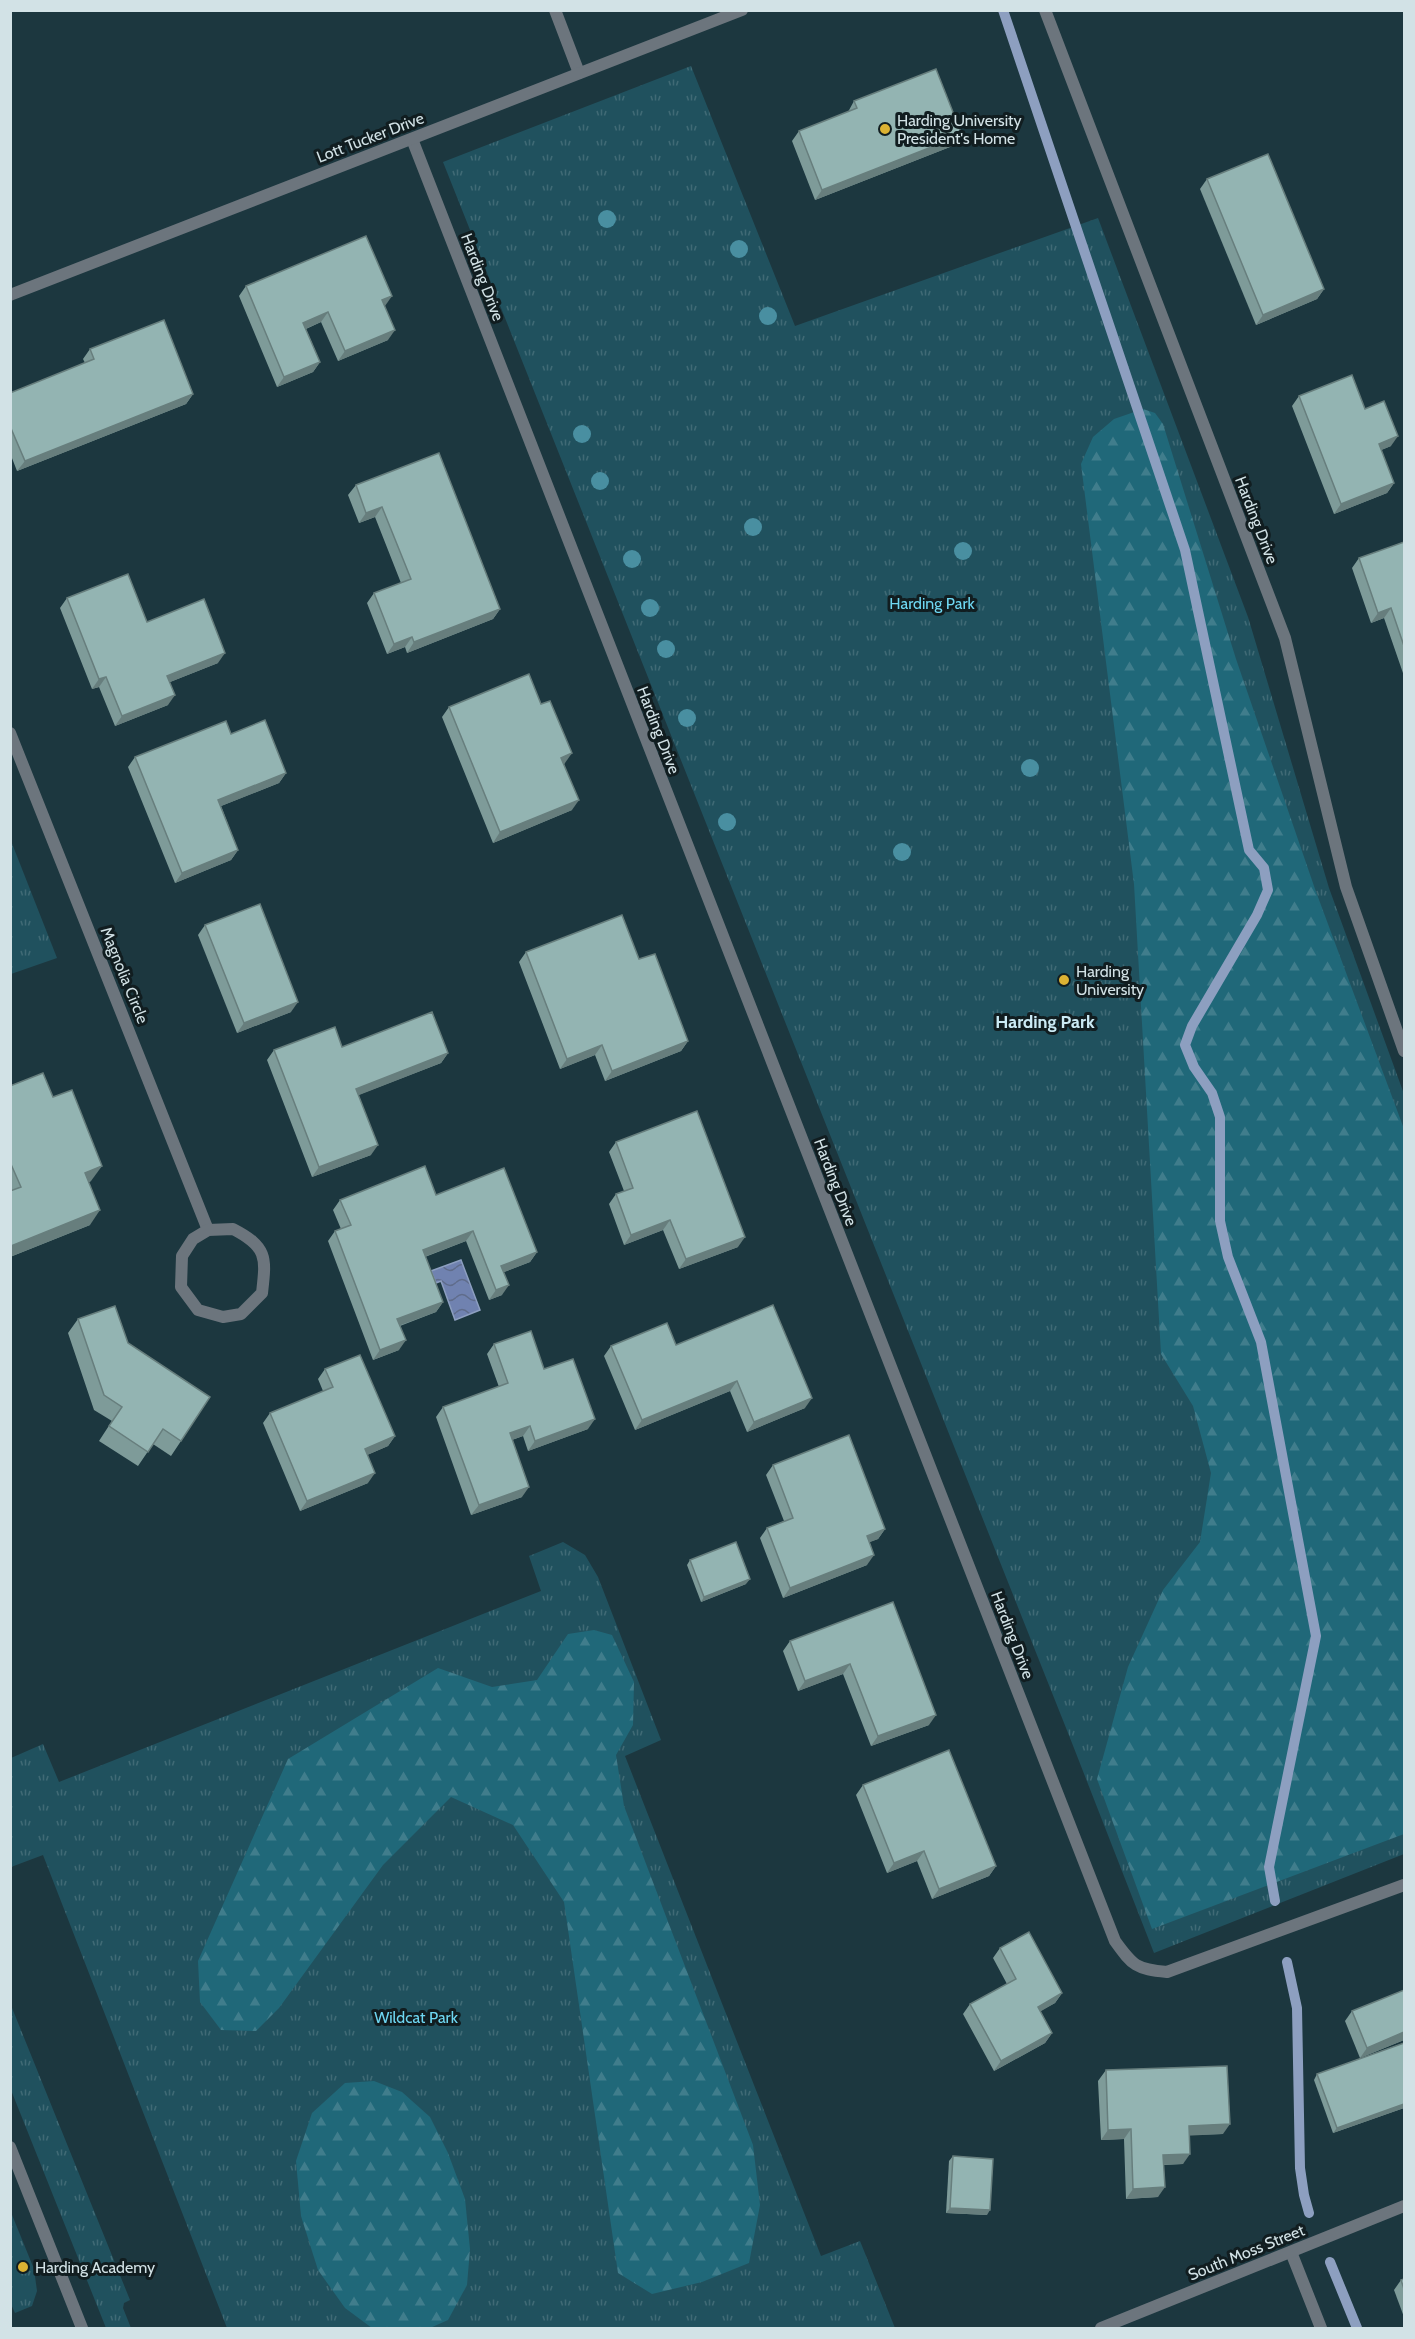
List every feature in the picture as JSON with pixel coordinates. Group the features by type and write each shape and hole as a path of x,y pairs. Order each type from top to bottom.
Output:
{"street":[{"path":"555,10 579,74"},
{"name":"Lott Tucker Drive","path":"10,295 742,10"},
{"name":"Harding Drive","path":"1045,10 1285,638 1346,887 1404,1051"},
{"name":"Harding Drive","path":"411,139 1115,1941 1130,1961 1143,1970 1167,1972 1404,1885"},
{"name":"Magnolia Circle","path":"10,732 208,1230"},
{"path":"233,1229 252,1239 266,1260 262,1293 241,1314 223,1317 198,1310 181,1287 182,1256 193,1239 208,1230 233,1229"},
{"path":"10,2147 82,2328"},
{"name":"South Moss Street","path":"1101,2328 1404,2206"},
{"path":"1291,2252 1321,2328"}],"green space":[{"name":"Harding Park","path":"691,66 795,326 1098,218 1248,617 1329,888 1404,1094 1404,1854 1154,1953 443,162"},
{"path":"1143,409 1155,413 1163,424 1236,659 1315,889 1404,1129 1404,1834 1152,1929 1097,1779 1128,1667 1163,1590 1200,1542 1211,1473 1193,1406 1161,1354 1134,884 1081,464 1093,437 1114,419"},
{"path":"11,841 57,958 10,974"},
{"name":"Wildcat Park","path":"563,1542 585,1555 598,1577 661,1740 625,1756 821,2256 860,2241 895,2328 227,2328 43,1855 11,1867 11,1758 43,1744 59,1782 541,1591 529,1556"},
{"path":"594,1630 612,1635 634,1682 633,1725 616,1755 624,1806 753,2145 760,2205 749,2263 702,2282 652,2294 618,2273 564,1902 513,1825 451,1797 383,1865 279,2008 256,2031 221,2030 200,2002 198,1961 288,1759 438,1668 492,1687 537,1680 568,1634"},
{"path":"10,2003 130,2300 124,2303 123,2308 131,2328 106,2328 11,2090"},
{"path":"374,2081 402,2092 430,2117 448,2153 465,2199 470,2249 467,2285 448,2320 430,2328 372,2328 345,2308 318,2270 301,2216 296,2161 312,2113 345,2083"},
{"path":"10,2210 34,2269 37,2291 32,2306 15,2313 10,2302"}],"water":[{"path":"461,1260 480,1310 455,1320 441,1281 436,1283 431,1271"}],"building":[{"name":"Harding University President's Home","path":"936,69 962,135 822,190 799,131 857,108 854,101"},
{"path":"1268,154 1324,289 1263,315 1207,179"},
{"path":"366,236 392,296 382,300 395,330 345,351 328,312 303,323 320,362 284,377 246,286"},
{"path":"164,320 193,394 25,461 10,426 10,393 94,359 90,349"},
{"path":"1352,375 1365,409 1384,401 1398,436 1379,444 1394,483 1341,504 1299,396"},
{"path":"439,453 500,609 414,642 412,637 394,644 374,593 411,579 382,507 366,513 356,485"},
{"path":"1404,542 1404,646 1391,608 1378,613 1359,558"},
{"path":"128,574 147,622 204,599 225,653 167,676 175,695 122,716 106,677 99,679 67,598"},
{"path":"529,674 541,704 550,701 572,753 561,758 579,800 500,832 449,707"},
{"path":"265,720 286,773 218,800 238,850 182,873 135,757 226,721 231,734"},
{"path":"260,904 298,1002 244,1023 205,925"},
{"path":"622,915 639,959 655,954 688,1041 612,1071 602,1045 567,1059 526,952"},
{"path":"432,1012 448,1053 356,1089 378,1145 319,1167 274,1050 335,1027 342,1047"},
{"path":"43,1073 53,1097 72,1090 102,1166 85,1173 100,1210 11,1246 10,1191 21,1187 10,1162 10,1086"},
{"path":"697,1111 745,1237 686,1259 670,1220 631,1235 616,1194 633,1188 616,1142"},
{"path":"425,1166 436,1195 504,1168 537,1252 501,1266 509,1285 496,1290 473,1231 423,1250 443,1302 397,1319 406,1340 380,1350 335,1231 351,1225 340,1200"},
{"path":"773,1305 812,1398 754,1422 737,1381 642,1420 611,1346 667,1323 676,1345"},
{"path":"115,1306 128,1343 210,1397 181,1441 163,1429 148,1452 109,1426 122,1407 104,1395 78,1319"},
{"path":"531,1331 544,1369 573,1359 595,1419 535,1441 530,1426 510,1433 529,1487 479,1505 443,1407 508,1383 494,1344"},
{"path":"360,1355 395,1436 365,1449 375,1473 307,1501 270,1413 333,1387 325,1369"},
{"path":"849,1435 885,1529 867,1536 874,1555 790,1588 767,1528 793,1518 773,1465"},
{"path":"736,1542 750,1579 704,1597 690,1560"},
{"path":"893,1602 936,1715 878,1736 850,1664 805,1681 790,1641"},
{"path":"949,1750 996,1866 939,1889 924,1851 894,1863 863,1785"},
{"path":"1029,1932 1062,1993 1038,2007 1052,2033 1001,2061 970,2004 1016,1979 1000,1948"},
{"path":"1404,1990 1404,2032 1367,2048 1352,2011"},
{"path":"1404,2043 1404,2104 1337,2128 1317,2074"},
{"path":"1227,2066 1230,2124 1189,2126 1190,2154 1163,2155 1165,2187 1133,2189 1131,2129 1108,2130 1106,2070"},
{"path":"953,2156 993,2159 990,2210 950,2208"}],"waterway":[{"path":"1003,10 1185,550 1249,850 1264,868 1268,890 1257,915 1192,1026 1185,1045 1194,1067 1212,1093 1220,1117 1220,1221 1228,1257 1261,1342 1316,1636 1269,1867 1275,1901"},
{"path":"1287,1962 1297,2008 1300,2168 1309,2213"},
{"path":"1330,2262 1357,2328"}],"place":[{"name":"Harding University President's Home","path":"885,129"},
{"name":"Harding University","path":"1064,980"},
{"name":"Harding Academy","path":"23,2267"}],"district":[{"name":"Harding Park","path":"1045,1022"}]}
